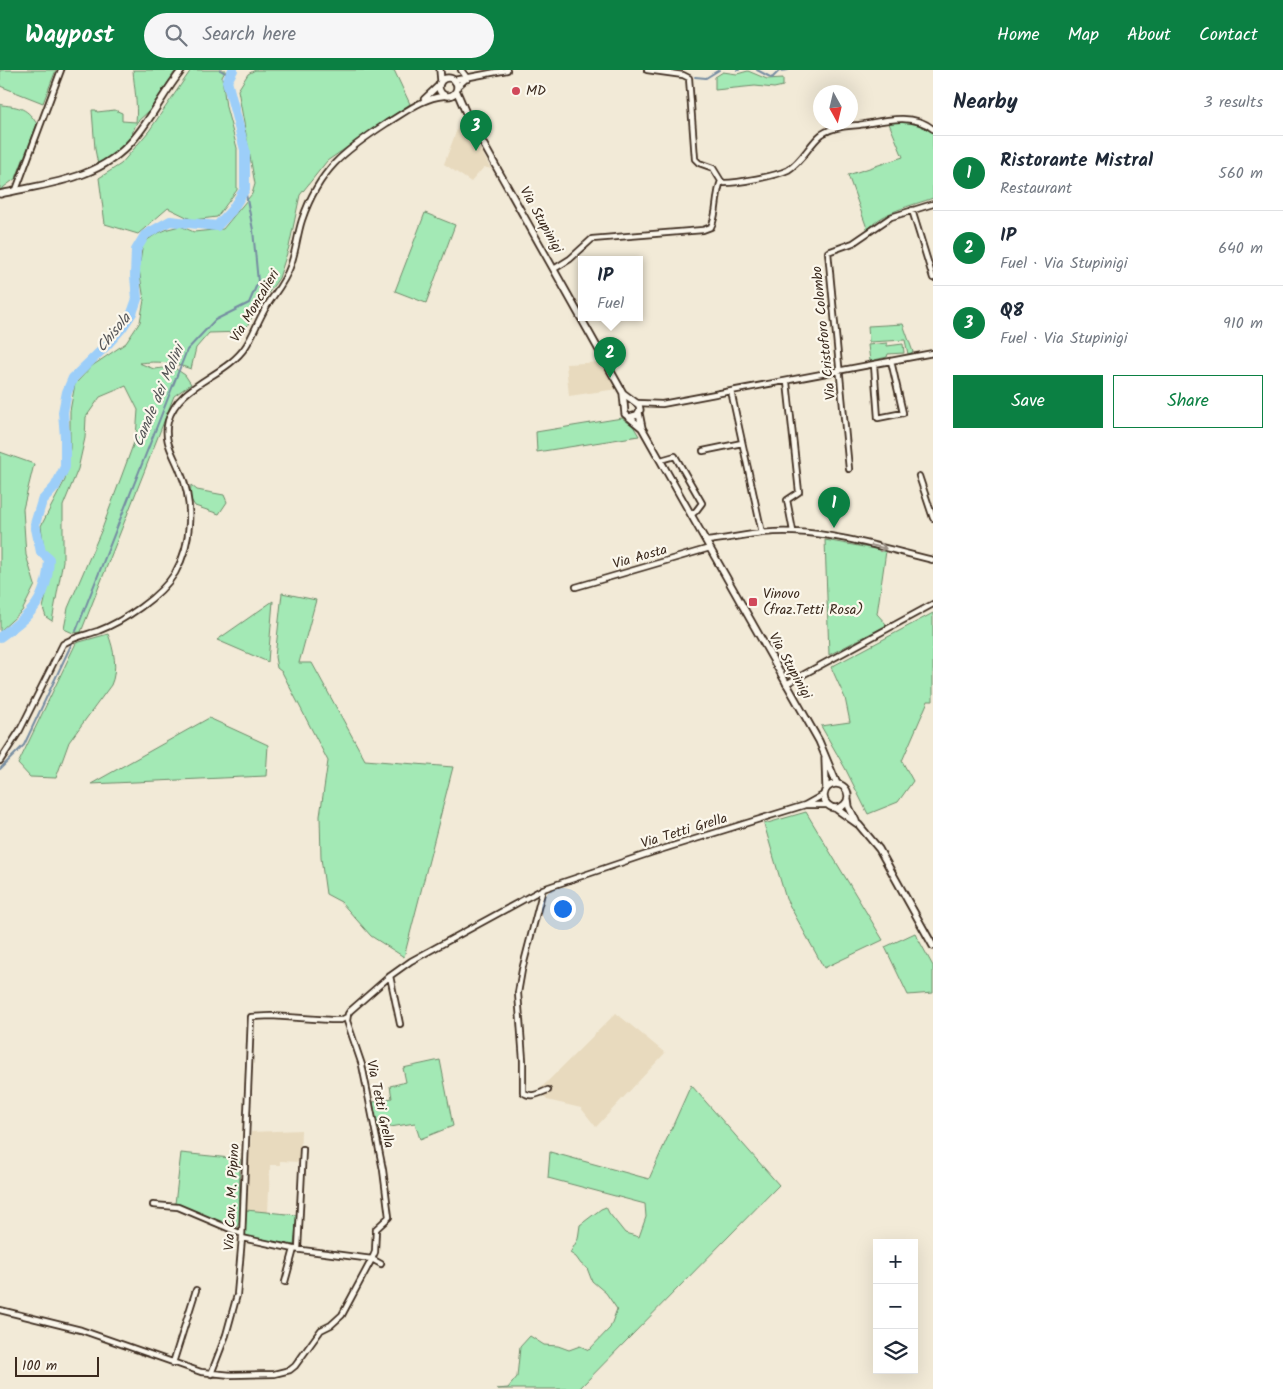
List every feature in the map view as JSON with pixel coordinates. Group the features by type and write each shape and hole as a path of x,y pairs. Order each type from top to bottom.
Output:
{"street":[{"path":"16,190 60,70"},
{"path":"0,194 94,171 115,158 133,140 182,70"},
{"path":"440,70 440,91 446,96 453,95 455,84"},
{"name":"Via Stupinigi","path":"446,70 455,84 466,112 578,313"},
{"path":"461,70 467,79"},
{"path":"455,84 467,79 504,70"},
{"path":"647,70 683,75 689,78 696,159 699,164 713,168 721,181 726,183 767,176 787,170 800,159 819,137 836,128 900,119 923,124 933,129"},
{"path":"440,82 445,78 455,84"},
{"name":"Via Moncalieri","path":"0,761 20,730 63,644 70,639 111,625 154,599 167,585 176,571 188,539 189,505 181,471 167,444 166,431 174,408 200,382 236,358 246,346 263,312 285,280 291,266 302,221 312,196 327,172 341,156 364,138 423,100 440,82"},
{"name":"Via Moncalieri","path":"423,100 446,96"},
{"name":"Via Stupinigi","path":"446,96 454,100 466,112"},
{"path":"554,269 570,259 592,239 704,230 711,227 715,220 717,194 721,181"},
{"name":"Via Cristoforo Colombo","path":"849,469 828,252 853,243 891,217 933,204"},
{"path":"912,210 933,278"},
{"name":"Via Stupinigi","path":"583,321 622,393 624,406"},
{"path":"653,404 639,411 635,416 630,417 624,412 624,406 627,402 653,404 787,382 933,353"},
{"path":"874,365 878,418 903,413 891,361"},
{"path":"787,382 799,492 787,500 793,531"},
{"path":"731,391 762,533"},
{"name":"Via Stupinigi","path":"622,393 635,402"},
{"path":"635,402 639,411"},
{"name":"Via Stupinigi","path":"639,411 642,428"},
{"name":"Via Stupinigi","path":"630,417 642,428 661,460 823,751 837,784 844,787 847,791 849,807 859,825 878,849 933,946"},
{"path":"703,451 742,443"},
{"path":"661,460 675,456 702,503 691,515"},
{"path":"920,476 933,518"},
{"path":"706,540 793,531 831,536 933,559"},
{"name":"Via Aosta","path":"576,587 710,548"},
{"path":"786,684 933,604"},
{"name":"Via Stupinigi","path":"823,751 826,768 824,795"},
{"path":"826,788 829,785 837,784"},
{"path":"824,795 825,802 828,805"},
{"name":"Via Tetti Grella","path":"0,1310 81,1330 173,1363 211,1374 274,1374 290,1370 295,1366 321,1330 332,1325 342,1315 372,1259 376,1229 389,1218 383,1170 362,1066 348,1026 347,1017 350,1011 390,976 418,957 543,888 805,805 824,795"},
{"path":"835,808 843,806 848,799"},
{"name":"Via Tetti Grella","path":"805,805 828,805"},
{"name":"Via Stupinigi","path":"828,805 859,825"},
{"path":"543,888 518,992 523,1060 523,1092 527,1096 532,1096 548,1090"},
{"path":"390,976 400,1024"},
{"name":"Via Cav. M. Pipino","path":"211,1374 226,1335 237,1295 242,1236 251,1017 271,1016 341,1020 347,1017"},
{"path":"285,1282 296,1249 303,1149"},
{"path":"153,1205 178,1208 242,1236 296,1249 372,1259 381,1264"},
{"path":"173,1363 196,1290"}],"shaded area":[{"path":"462,116 491,169 484,167 471,182 444,164"},
{"path":"603,362 617,389 569,396 566,364"},
{"path":"616,1013 665,1053 596,1127 581,1108 547,1100 539,1090"},
{"path":"301,1130 300,1162 280,1161 280,1165 270,1165 268,1213 246,1210 251,1132"}],"green space":[{"path":"0,70 56,70 43,103 0,86"},
{"path":"133,70 176,70 149,111 137,122 130,138 113,155 98,165 92,110 97,112 115,110 122,113 122,121 136,122"},
{"path":"191,70 226,70 222,77 226,107 237,148 237,190 217,217 193,220 168,208 138,234 105,224 99,178 121,164 149,131"},
{"path":"255,70 394,70 410,104 327,161 300,195 289,247 279,278 254,313 244,332 209,333 196,348 191,369 165,363 139,363 154,369 173,367 185,375 191,384 174,396 81,632 73,633 64,629 68,608 102,529 136,437 138,410 126,386 100,397 86,417 85,438 78,469 63,506 63,561 52,621 46,617 43,608 52,570 51,558 44,549 41,526 65,480 70,448 70,411 75,384 92,366 126,343 140,322 144,300 139,269 143,243 156,234 180,226 194,232 223,229 252,194 255,184 238,90 248,74"},
{"path":"748,71 767,79 783,78 783,86 774,88 755,86 715,90 715,77 723,72 737,74"},
{"path":"0,104 26,111 37,124 16,178 0,190"},
{"path":"888,121 917,124 933,132 933,198 888,214 879,219 868,231 848,175 903,157"},
{"path":"425,213 455,225 426,303 395,291"},
{"path":"903,324 913,352 908,354 905,340 869,342 868,326"},
{"path":"887,343 887,346 903,344 904,353 888,354 887,357 870,361 868,345"},
{"path":"622,418 633,426 639,436 537,452 536,432"},
{"path":"0,452 34,464 23,509 26,555 35,585 22,611 0,631"},
{"path":"191,485 197,490 224,495 227,502 219,514 195,506 190,498"},
{"path":"825,540 886,551 877,614 887,625 829,655"},
{"path":"282,593 316,600 299,663 312,663 365,760 453,767 404,957 371,936 341,902 326,894 321,858 320,816 328,761 282,672 277,668 275,657"},
{"path":"273,601 268,662 217,640"},
{"path":"933,613 933,701 928,701 902,761 913,781 898,802 868,814 821,726 850,722 845,698 831,667"},
{"path":"108,634 114,660 114,673 111,685 69,742 56,778 30,777 18,764 76,643"},
{"path":"209,718 268,745 266,776 91,784"},
{"path":"806,812 883,940 824,968 786,899 764,824"},
{"path":"915,933 933,966 933,993 908,995 885,947"},
{"path":"440,1060 453,1126 420,1139 415,1123 378,1129 373,1102 392,1098 390,1086 406,1082 403,1068"},
{"path":"691,1085 779,1185 579,1389 497,1389 508,1388 517,1377 520,1347 530,1336 544,1345 558,1346 569,1350 580,1346 589,1350 610,1328 617,1309 606,1293 592,1281 587,1268 570,1253 578,1239 580,1225 601,1209 606,1207 625,1233 639,1237 646,1217 645,1204 548,1178 550,1152 649,1179"},
{"path":"181,1153 240,1159 239,1223 236,1229 175,1204"},
{"path":"246,1210 297,1215 294,1245 244,1237"}],"waterway":[{"path":"220,70 229,75"},
{"name":"Chisola","path":"0,637 29,613 36,605 45,586 49,559 41,552 35,524 42,501 55,487 65,467 63,412 67,392 73,378 107,345 132,313 137,299 135,276 136,250 145,235 170,221 217,226 232,210 245,189 245,150 227,81 233,70"},
{"path":"695,77 706,78 719,70"},
{"path":"757,70 772,78 779,71 788,70"},
{"name":"Canale dei Molini","path":"76,631 187,350 215,320 249,303 258,282 253,230 245,189"},
{"name":"Canale dei Molini","path":"0,769 24,745 72,643"}],"place":[{"name":"MD","path":"516,91"},
{"name":"Q8","path":"476,151"},
{"name":"IP","path":"610,378"},
{"name":"Ristorante Mistral","path":"834,528"},
{"name":"Vinovo (fraz.Tetti Rosa)","path":"753,602"}]}
